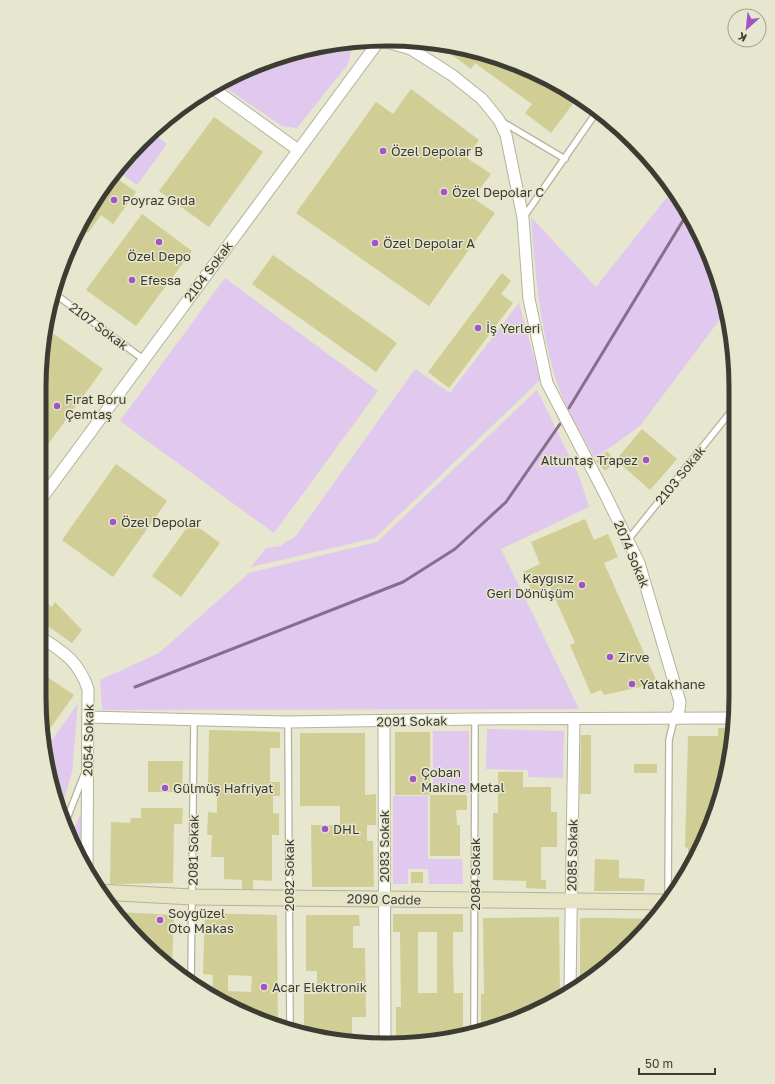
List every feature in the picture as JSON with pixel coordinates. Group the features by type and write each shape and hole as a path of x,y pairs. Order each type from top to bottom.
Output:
{"street":[{"name":"2104 Sokak","path":"46,492 375,47"},
{"name":"2074 Sokak","path":"403,47 411,49 452,75 482,99 499,120 506,135 523,218 529,299 547,383 606,494 644,577 679,697 680,706 674,719"},
{"path":"218,92 298,150"},
{"name":"2054 Sokak","path":"46,641 65,653 76,663 83,674 88,688 87,858"},
{"name":"2091 Sokak","path":"88,717 288,722 384,722 475,719 574,720 728,718"},
{"name":"2085 Sokak","path":"570,984 574,720"},
{"name":"2083 Sokak","path":"384,722 385,1038"},
{"name":"2090 Cadde","path":"109,893 192,897 659,902"}],"lane":[{"path":"523,218 594,116"},
{"path":"499,120 564,159"},
{"name":"2107 Sokak","path":"59,297 143,359"},
{"name":"2103 Sokak","path":"627,541 729,414"},
{"name":"2084 Sokak","path":"474,1026 475,719"},
{"name":"2074 Sokak","path":"668,890 669,740 674,719"},
{"name":"2081 Sokak","path":"191,975 194,720"},
{"name":"2082 Sokak","path":"288,722 290,1023"},
{"path":"68,817 87,765"}],"shaded area":[{"path":"352,48 348,64 297,128 282,126 225,87 236,81 278,64 321,53"},
{"path":"156,136 167,144 137,185 122,174 131,162"},
{"path":"669,195 694,236 703,257 711,278 721,318 640,426 595,458 572,417 557,384 549,354 538,296 531,217 596,287"},
{"path":"225,278 378,391 274,533 120,421"},
{"path":"519,303 540,380 375,538 251,567 266,548 280,546 296,536 415,369 450,393"},
{"path":"537,390 579,476 589,507 501,549 579,709 102,710 100,680 159,653 249,573 377,542"},
{"path":"78,703 72,772 63,802 58,785 50,744"},
{"path":"487,729 564,731 563,778 528,777 528,770 486,769"},
{"path":"433,731 469,731 469,793 433,793"},
{"path":"393,796 428,796 428,859 462,859 463,884 429,884 428,869 408,869 408,884 393,884"},
{"path":"80,815 83,817 84,853 81,848 73,830"}],"building":[{"path":"448,52 497,64 518,72 539,81 574,102 551,133 525,113 532,104 475,63 471,69"},
{"path":"411,89 479,140 467,158 491,174 473,198 495,213 429,306 296,213 376,102 393,114"},
{"path":"214,117 263,152 209,227 159,191"},
{"path":"169,126 163,134 160,132"},
{"name":"Poyraz Gıda","path":"118,179 136,192 113,224 101,215 88,233 84,230"},
{"name":"Efessa","path":"142,214 192,251 136,326 86,290"},
{"path":"273,255 397,343 376,372 252,284"},
{"name":"İş Yerleri","path":"502,273 511,281 501,294 513,303 449,388 428,372"},
{"name":"Fırat Boru Çemtaş","path":"54,334 103,369 49,443 46,441 46,388 50,340"},
{"name":"Altuntaş Trapez","path":"642,429 677,459 650,490 616,460"},
{"path":"607,451 616,462 605,471 596,461"},
{"name":"Özel Depolar","path":"116,464 167,501 113,577 62,540"},
{"path":"585,519 594,540 608,534 618,557 604,563 656,680 640,687 604,695 601,690 591,694 570,645 575,643 550,587 533,594 523,572 540,564 531,542"},
{"name":"Özel Depolar","path":"191,522 220,543 181,597 152,576"},
{"path":"55,602 82,630 72,643 46,625 46,603 52,607"},
{"path":"46,676 74,695 48,731"},
{"path":"718,728 727,728 722,763 711,806 694,848 688,858 688,848 685,847 688,736 718,736"},
{"path":"209,730 280,732 280,748 270,748 270,782 280,782 280,796 273,796 273,813 279,814 279,835 272,835 272,881 253,880 253,889 242,889 242,880 224,879 224,857 211,857 212,835 207,835 208,812 217,813 217,793 208,793"},
{"name":"Çoban Makine Metal","path":"395,732 430,732 430,795 395,795"},
{"path":"300,733 365,733 365,795 376,794 376,825 367,825 367,841 373,841 374,887 312,887 311,825 340,825 340,806 300,806"},
{"path":"581,735 591,735 591,794 580,794"},
{"path":"148,761 183,761 182,792 148,792"},
{"path":"634,764 657,764 657,773 634,773"},
{"path":"498,772 523,772 523,787 551,787 551,812 557,812 557,847 541,847 541,880 546,880 546,889 526,888 526,881 493,880 493,813 498,813"},
{"path":"430,795 467,795 467,810 456,810 457,825 460,825 460,856 430,856"},
{"path":"141,808 183,808 182,824 174,824 173,883 110,884 111,822 130,823 131,818 141,818"},
{"path":"595,859 619,860 619,878 645,879 644,891 594,891"},
{"path":"411,872 423,872 423,883 411,883"},
{"path":"123,912 174,915 172,961 146,938"},
{"path":"205,913 277,915 278,1020 236,1003 212,989 213,975 203,974","holes":["228,975 252,976 251,992 228,991"]},
{"path":"393,914 463,914 463,932 453,932 453,961 454,993 463,993 463,1029 432,1035 396,1038 396,1007 401,1007 400,932 393,932","holes":["418,932 437,932 437,993 418,993"]},
{"path":"306,915 359,915 360,926 353,926 353,948 365,948 366,1017 352,1017 352,1036 304,1027 304,994 317,994 317,971 306,971"},
{"path":"559,917 560,991 539,1003 518,1012 481,1025 481,994 484,994 483,918"},
{"path":"580,918 646,919 613,953 580,978"}],"waterway":[{"path":"569,408 684,219"},
{"path":"135,687 403,582 455,549 506,502 560,424"}],"place":[{"name":"Özel Depolar B","path":"383,151"},
{"name":"Özel Depolar C","path":"444,192"},
{"name":"Poyraz Gıda","path":"114,200"},
{"name":"Özel Depo","path":"159,242"},
{"name":"Özel Depolar A","path":"375,243"},
{"name":"Efessa","path":"132,280"},
{"name":"İş Yerleri","path":"478,328"},
{"name":"Fırat Boru Çemtaş","path":"57,406"},
{"name":"Altuntaş Trapez","path":"646,460"},
{"name":"Özel Depolar","path":"113,522"},
{"name":"Kaygısız Geri Dönüşüm","path":"582,585"},
{"name":"Zirve","path":"610,657"},
{"name":"Yatakhane","path":"632,684"},
{"name":"Çoban Makine Metal","path":"413,779"},
{"name":"Gülmüş Hafriyat","path":"165,788"},
{"name":"DHL","path":"325,829"},
{"name":"Soygüzel Oto Makas","path":"160,920"},
{"name":"Acar Elektronik","path":"264,987"}]}
